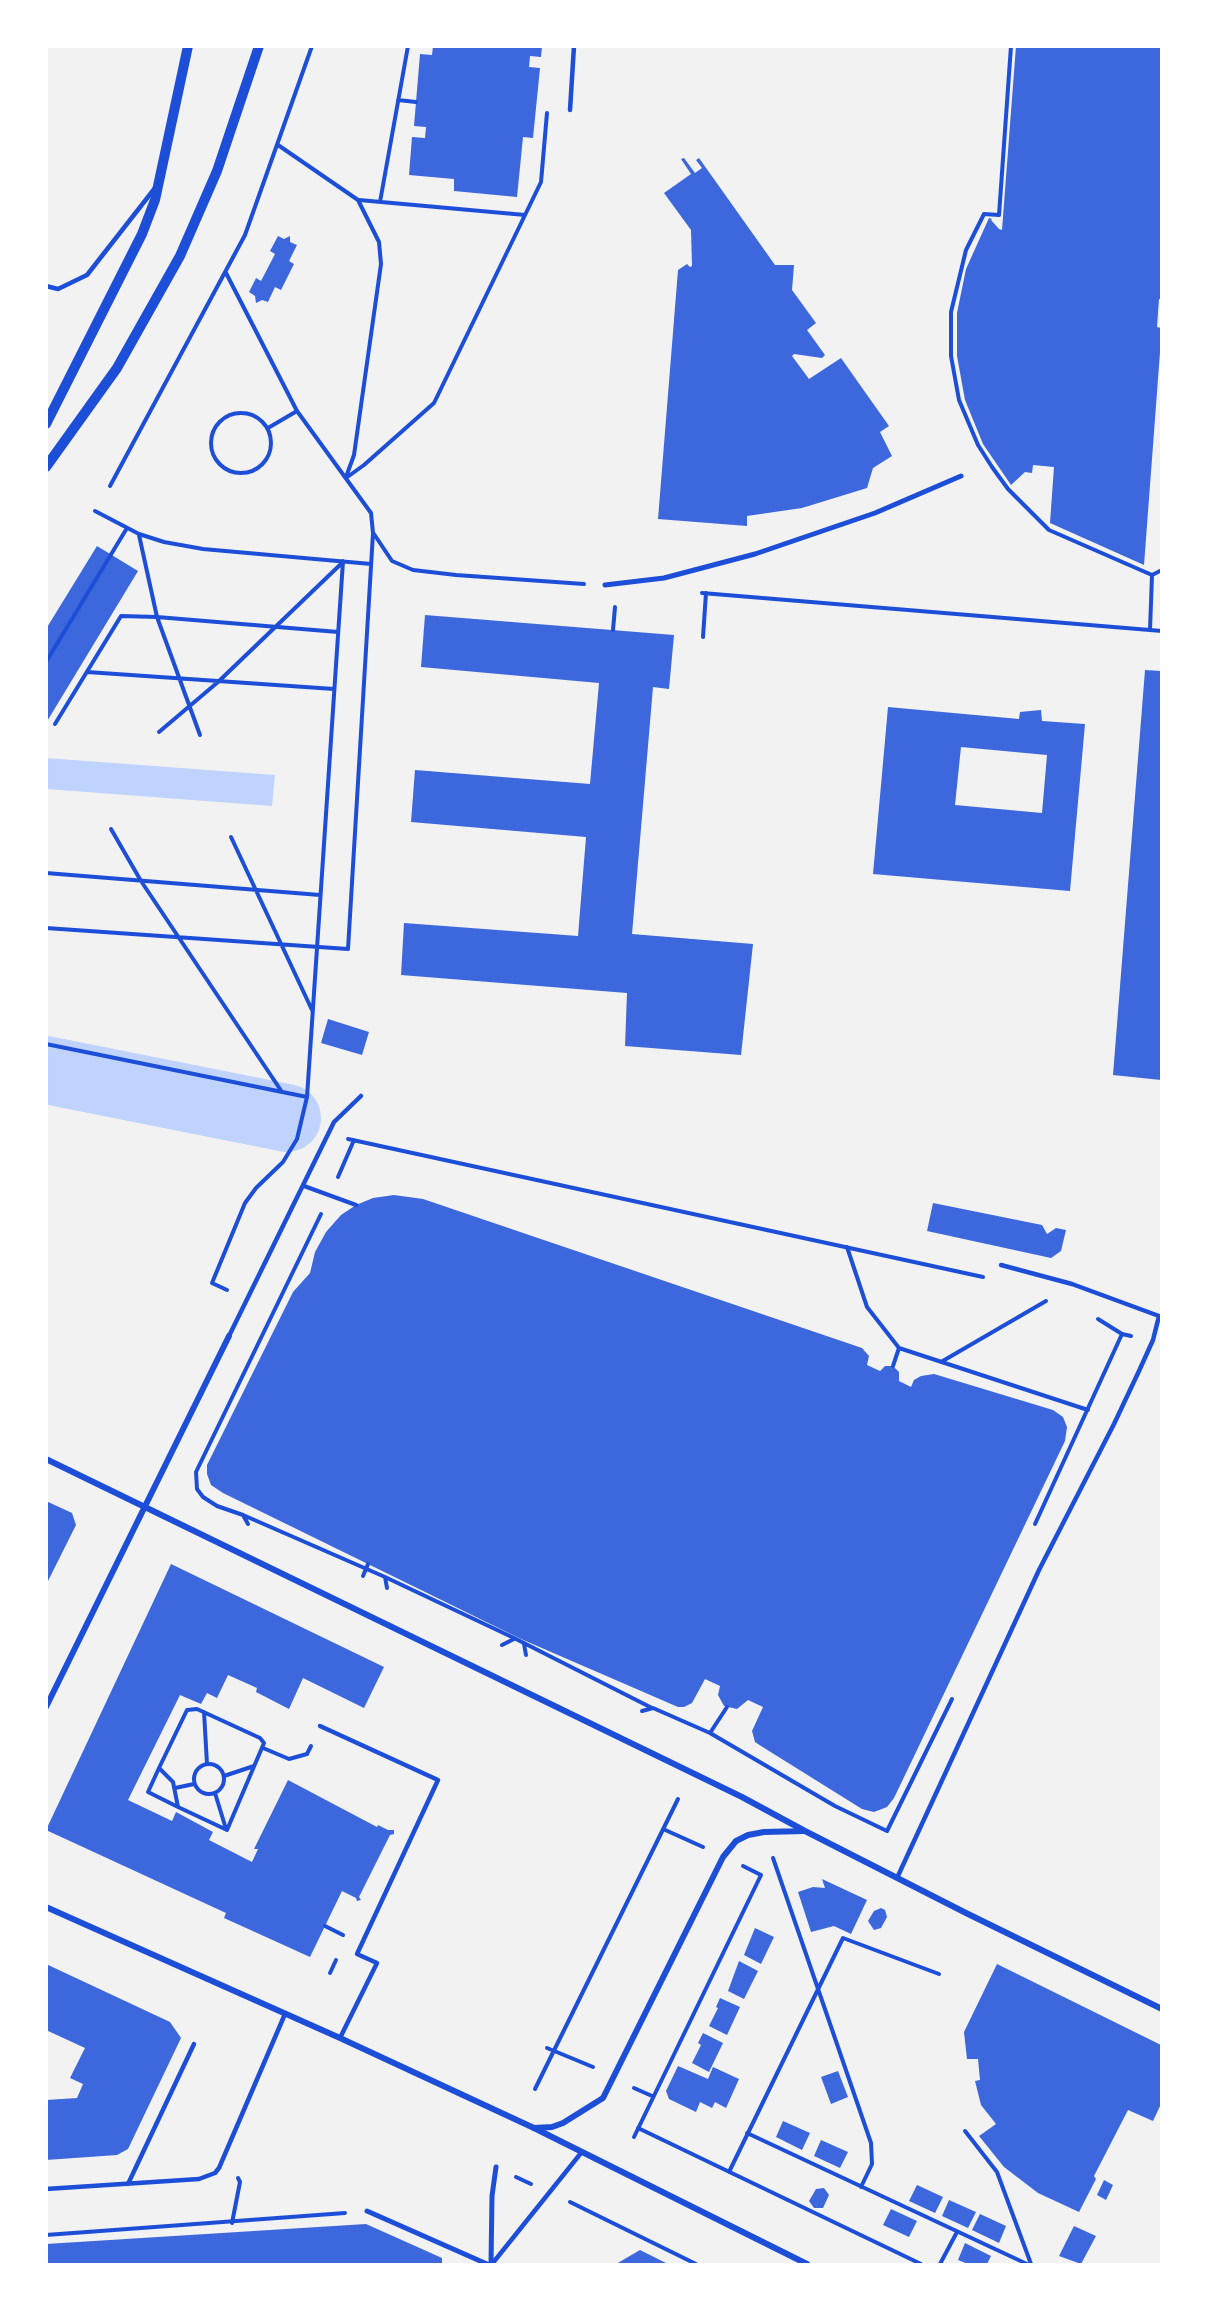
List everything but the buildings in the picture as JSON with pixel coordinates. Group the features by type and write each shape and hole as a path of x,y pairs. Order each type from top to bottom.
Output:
{"street":[{"path":"46,424 142,234 155,200 188,46"},
{"path":"46,467 117,368 180,256 218,171 259,46"},
{"path":"604,585 664,578 755,554 875,513 961,476"},
{"path":"46,1707 229,1336"},
{"path":"46,1459 691,1771 805,1832 1161,2009"},
{"path":"534,2128 552,2127 562,2123 603,2098 723,1857 736,1841 748,1835 764,1832 805,1832"},
{"path":"46,1907 340,2038 534,2128 807,2265"},
{"path":"367,2211 490,2265 492,2196 496,2167"}],"lane":[{"path":"570,110 574,46"},
{"path":"46,286 58,289 87,275 159,183"},
{"path":"229,1336 328,1134 340,1115 361,1096"},
{"path":"304,1186 356,1204"},
{"path":"897,1878 1039,1570 1139,1371 1153,1340 1158,1316 1072,1284 1001,1265"},
{"path":"320,1726 438,1780 357,1954 377,1963 340,2038"},
{"path":"46,2189 208,2177 219,2168 285,2014"},
{"path":"128,2184 194,2044"},
{"path":"490,2265 581,2153"}],"path":[{"path":"110,486 245,235 312,46"},
{"path":"380,202 408,46"},
{"path":"1011,46 999,215 984,214 966,250 951,312 951,356 959,400 978,445 992,467 1008,489 1049,530 1152,575"},
{"path":"398,100 416,102"},
{"path":"346,478 434,403 542,182 548,103"},
{"path":"278,145 358,200 379,242 381,264 354,454 346,478"},
{"path":"358,200 525,216"},
{"path":"46,928 348,949 373,533 371,513 297,411 226,273"},
{"path":"268,428 297,411"},
{"path":"232,413 246,413 259,418 268,428 272,441 269,454 262,465 250,472 236,472 224,468 215,458 211,445 213,431 221,420 232,413"},
{"path":"94,511 139,534 164,542 203,549 371,564"},
{"path":"46,662 128,528"},
{"path":"139,534 157,617 200,735"},
{"path":"159,732 218,682 344,561"},
{"path":"212,1283 250,1195 283,1162 297,1139 307,1097 344,561"},
{"path":"1152,575 1161,570"},
{"path":"1150,630 1152,575"},
{"path":"703,637 706,593"},
{"path":"55,724 122,616 338,633"},
{"path":"990,616 1161,631"},
{"path":"87,672 334,689"},
{"path":"111,829 141,882 282,1092"},
{"path":"231,837 313,1011"},
{"path":"46,873 320,895"},
{"path":"46,1044 307,1097"},
{"path":"328,1134 990,1279"},
{"path":"354,1140 330,1195 196,1472 197,1489 203,1497 217,1506 368,1567 653,1708 710,1732 835,1806 887,1831"},
{"path":"846,1247 867,1307 899,1348 1088,1410"},
{"path":"940,1362 1049,1299"},
{"path":"1093,1316 1122,1334"},
{"path":"893,1366 899,1348"},
{"path":"243,1515 248,1524"},
{"path":"363,1576 368,1567"},
{"path":"385,1577 387,1588"},
{"path":"502,1644 514,1638"},
{"path":"524,1643 526,1655"},
{"path":"710,1732 727,1707"},
{"path":"642,1711 653,1708"},
{"path":"197,1709 204,1712 260,1738 264,1743 227,1830 148,1792 187,1710 197,1709"},
{"path":"204,1712 207,1764"},
{"path":"263,1749 289,1759 307,1754 320,1726"},
{"path":"207,1764 219,1767 224,1776 222,1786 215,1793 200,1792 194,1784 196,1769 207,1764"},
{"path":"224,1776 255,1766"},
{"path":"159,1768 167,1774 175,1788 178,1807"},
{"path":"175,1788 194,1784"},
{"path":"215,1793 227,1830"},
{"path":"535,2089 678,1799"},
{"path":"663,1828 711,1851"},
{"path":"773,1857 871,2143 872,2164 861,2187"},
{"path":"634,2136 761,1875 735,1862"},
{"path":"325,1926 340,1933"},
{"path":"729,2172 843,1938 939,1974"},
{"path":"547,2048 602,2071"},
{"path":"625,2083 652,2096"},
{"path":"638,2128 921,2265"},
{"path":"965,2131 997,2172 1029,2265"},
{"path":"747,2133 1029,2265"},
{"path":"219,2168 237,2176 240,2182 232,2223"},
{"path":"46,2235 232,2223 367,2211"},
{"path":"596,2214 696,2265"},
{"path":"940,2265 957,2232"}],"water":[{"path":"46,758 275,775 272,806 47,789"},
{"path":"46,1066 280,1114 277,1129 47,1079"}],"waterway":[{"path":"46,1070 287,1118"}]}
